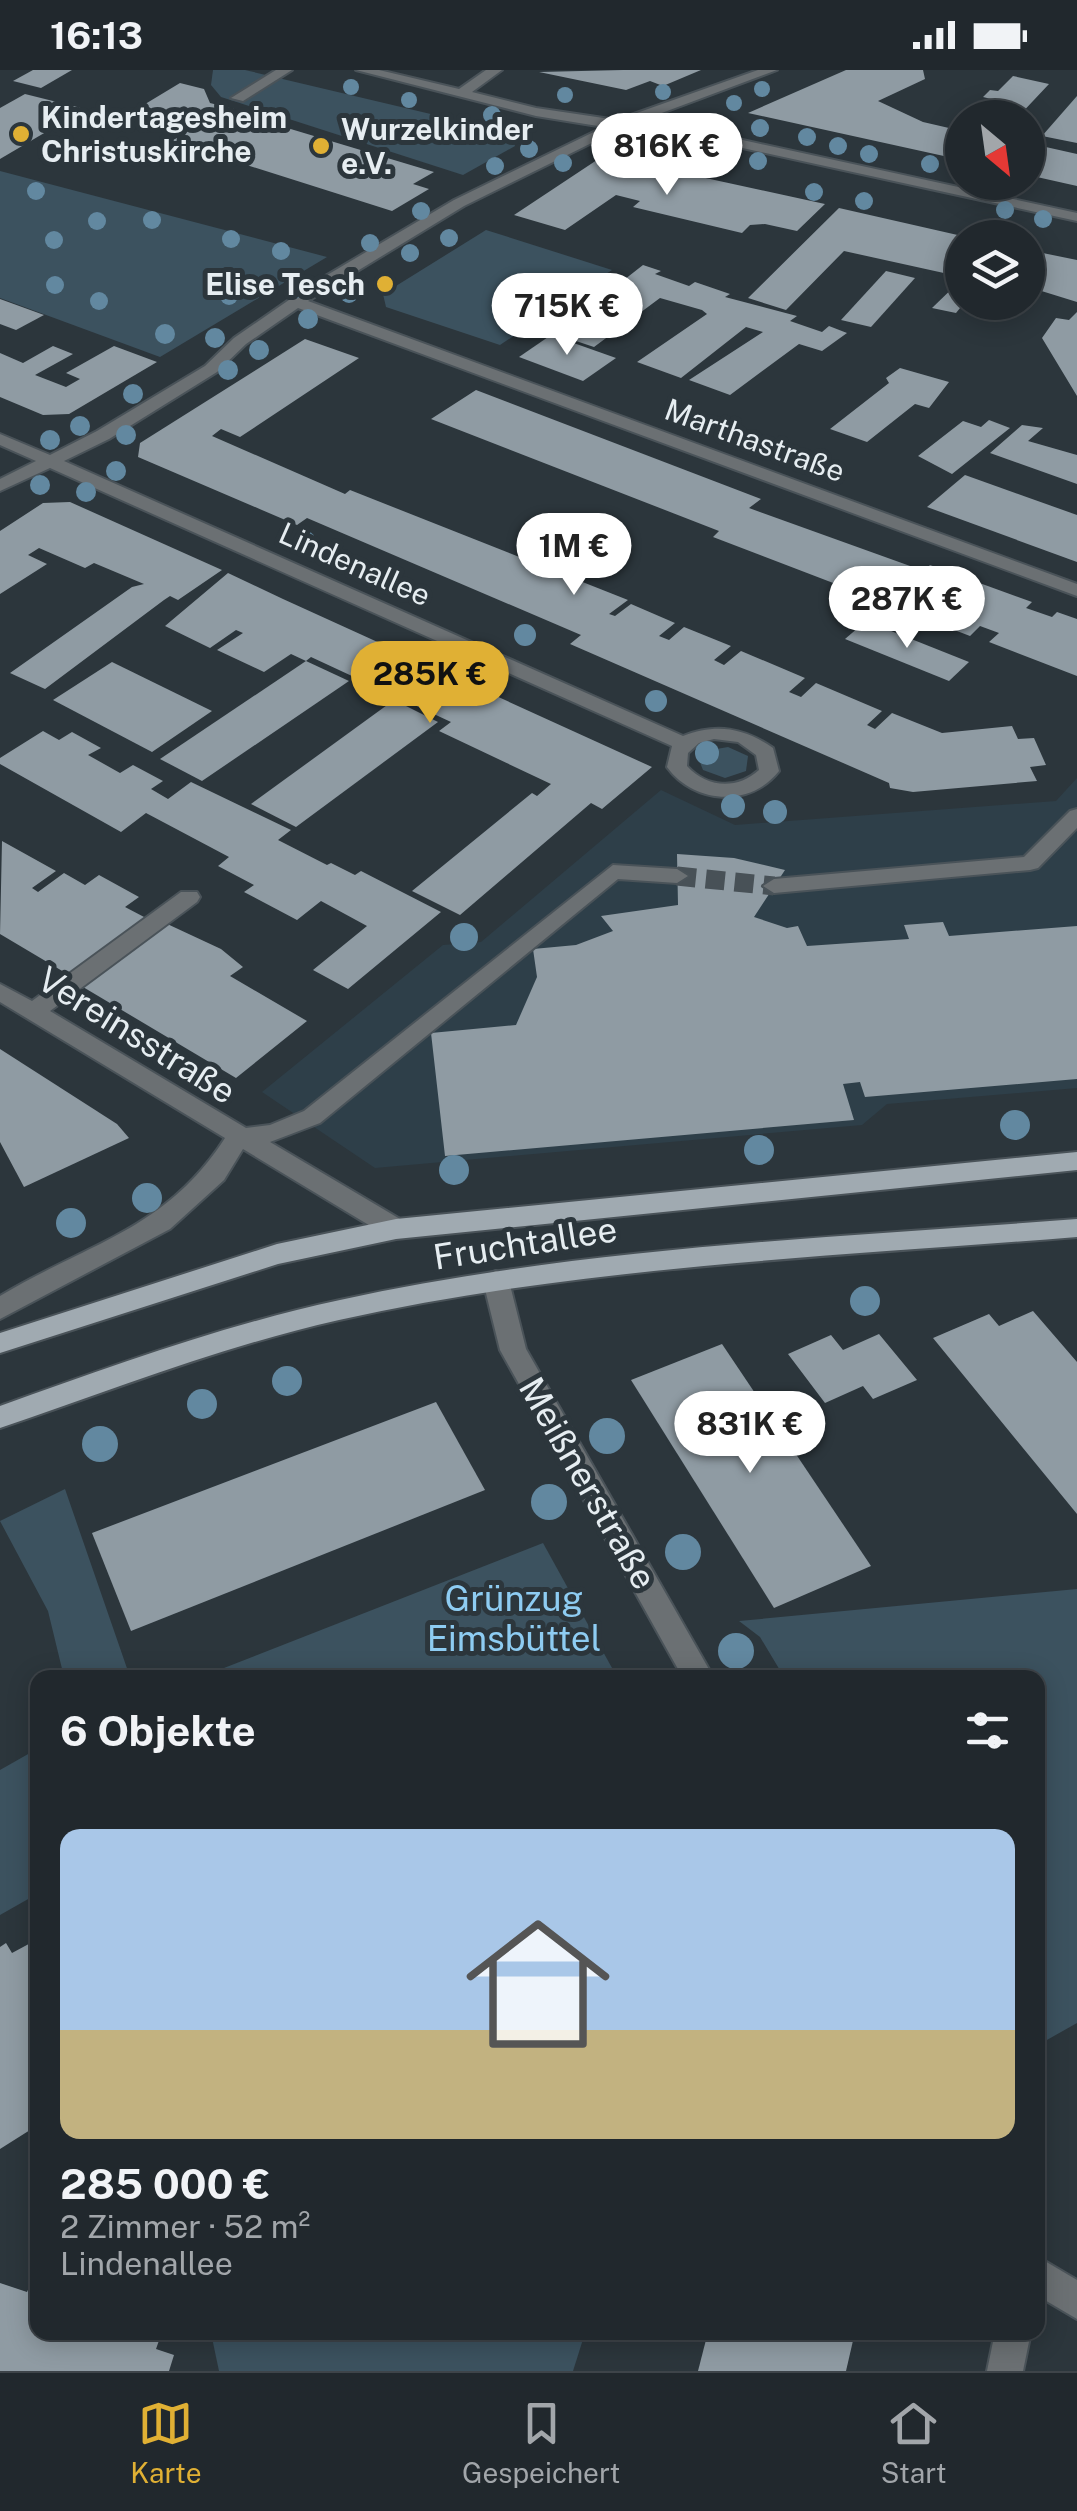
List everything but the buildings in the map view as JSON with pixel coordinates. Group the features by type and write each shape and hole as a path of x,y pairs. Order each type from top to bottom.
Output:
{"main road":[{"name":"Fruchtallee","path":"0,1343 277,1254 396,1229 1077,1161"},
{"name":"Fruchtallee","path":"0,1417 194,1348 339,1310 496,1280 669,1258 1077,1228"}],"street":[{"path":"238,98 285,70"},
{"path":"362,70 536,112 738,143 1077,217"},
{"path":"462,93 495,70"},
{"path":"0,486 103,435 210,369 240,341 328,280 460,203 622,123 708,100 770,70"},
{"path":"717,124 738,143"},
{"name":"Marthastraße","path":"300,303 1077,590"},
{"name":"Lindenallee","path":"0,439 684,744"},
{"path":"774,886 1030,863 1077,816"},
{"path":"238,1138 274,1134 312,1117 613,872 677,876"},
{"path":"33,1012 189,897"},
{"name":"Vereinsstraße","path":"0,992 238,1138 396,1229"},
{"name":"Vereinsstraße","path":"0,1309 42,1282 137,1240 191,1204 217,1174 238,1138"},
{"name":"Meißnerstraße","path":"496,1280 513,1350 694,1670"},
{"path":"1045,2279 1077,2300"},
{"path":"1005,2371 1012,2340"}],"shaded area":[{"path":"1077,778 1077,1088 887,1104 862,1125 375,1168 262,1092 443,945 481,942 661,790 735,825 1056,801"}],"green space":[{"path":"213,70 245,70 511,133 515,146 463,175 221,97 211,85"},
{"path":"0,171 327,257 160,357 0,298"},
{"path":"486,230 612,270 500,345 386,307 383,294"},
{"path":"728,747 748,756 746,771 725,778 703,770 699,760 705,751"},
{"path":"65,1489 128,1670 62,1670 48,1611 0,1521"},
{"name":"Grünzug Eimsbüttel","path":"543,1543 613,1670 219,1670"},
{"path":"1077,1589 1077,2023 1045,2041 1045,1670 780,1670 760,1637 739,1621"},
{"path":"30,1753 30,1898 0,1915 0,1770"},
{"path":"212,2340 583,2340 573,2371 219,2371"}],"tunnel":[{"path":"677,876 774,886"}],"place":[{"name":"Kindertagesheim Christuskirche","path":"21,134"},
{"name":"Wurzelkinder e.V.","path":"321,146"},
{"name":"Elise Tesch","path":"385,284"}]}
